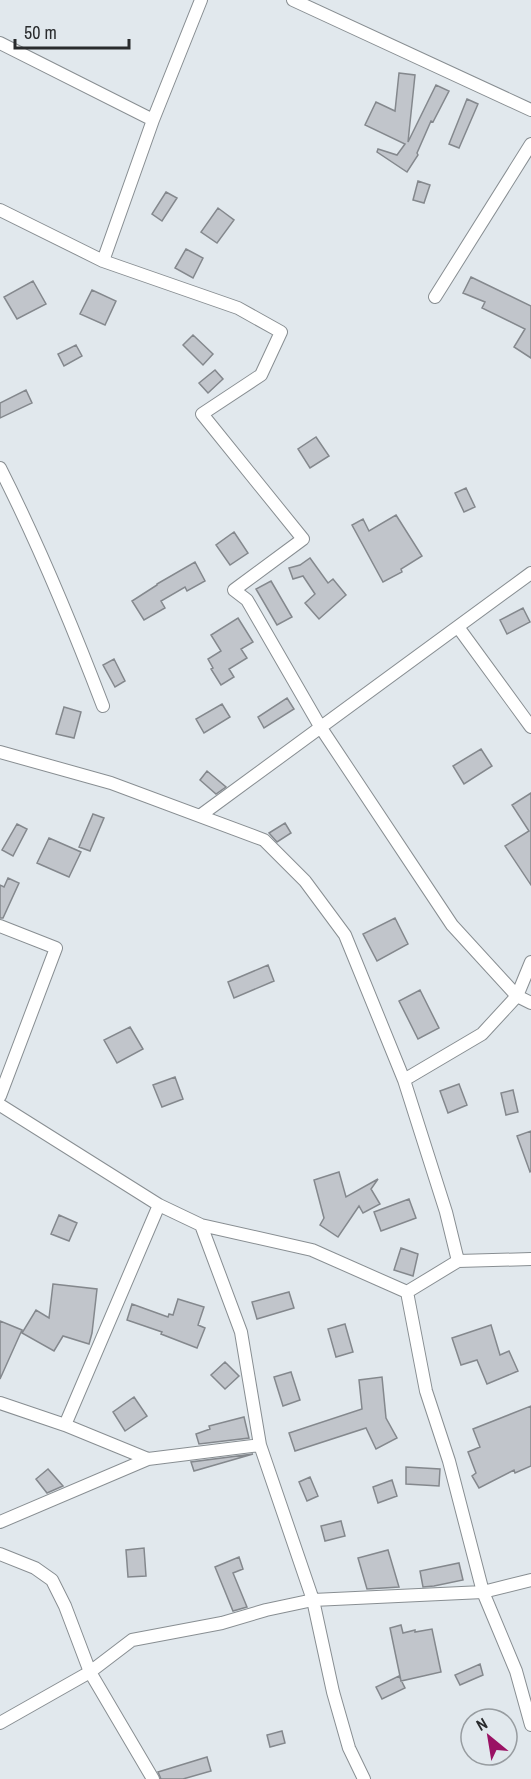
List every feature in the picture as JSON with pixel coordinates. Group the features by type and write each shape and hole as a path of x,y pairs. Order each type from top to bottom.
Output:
{"street":[{"path":"103,261 153,120 201,0"},
{"path":"293,0 531,110"},
{"path":"0,43 153,120"},
{"path":"435,297 531,144"},
{"path":"0,210 103,261 238,308 281,332 261,375 202,414 303,539 234,590 247,600 321,728 452,925 517,996 531,1003"},
{"path":"0,468 24,515 64,605 103,706"},
{"path":"201,815 531,573"},
{"path":"458,627 531,727"},
{"path":"0,752 111,783 264,840 305,881 345,935 404,1080 446,1212 458,1261"},
{"path":"0,926 56,948 0,1096"},
{"path":"404,1080 482,1034 517,996 531,962"},
{"path":"0,1105 159,1206 201,1225 312,1250 407,1292"},
{"path":"65,1425 159,1206"},
{"path":"201,1225 241,1332 260,1445 313,1600 333,1692 349,1748 364,1779"},
{"path":"407,1292 458,1261 531,1259"},
{"path":"407,1292 426,1391 449,1461 483,1592 516,1671 531,1725"},
{"path":"0,1403 65,1425 148,1459"},
{"path":"0,1522 148,1459 260,1445"},
{"path":"0,1554 35,1568 52,1580 65,1606 90,1672 153,1779"},
{"path":"0,1723 90,1672 132,1640 222,1623 266,1610 313,1600 483,1592 531,1580"}],"building":[{"path":"399,73 415,75 408,142 436,85 449,91 433,122 431,121 418,155 407,172 377,152 378,149 397,155 405,144 365,125 376,102 395,111"},
{"path":"467,99 478,104 459,148 449,144"},
{"path":"418,181 430,185 424,203 413,200"},
{"path":"166,192 177,198 162,221 152,214"},
{"path":"218,208 234,220 217,243 201,232"},
{"path":"186,249 203,258 193,278 175,268"},
{"path":"471,277 531,306 531,358 514,347 525,329 482,308 485,302 463,293"},
{"path":"33,281 46,304 17,319 4,297"},
{"path":"92,290 116,301 105,325 80,314"},
{"path":"193,335 213,354 203,365 183,345"},
{"path":"76,345 82,356 64,366 58,354"},
{"path":"215,370 223,379 208,393 199,383"},
{"path":"26,390 32,403 0,418 0,403"},
{"path":"316,437 329,456 310,468 298,449"},
{"path":"466,488 475,507 464,512 455,493"},
{"path":"396,515 422,556 401,569 402,572 383,582 352,525 363,519 369,531"},
{"path":"234,532 248,553 230,565 216,545"},
{"path":"310,558 328,583 333,579 346,595 319,619 305,603 315,594 303,576 293,579 289,568 300,565"},
{"path":"195,562 205,581 187,591 185,587 161,601 165,608 144,620 132,601"},
{"path":"271,581 292,617 277,625 256,589"},
{"path":"523,608 530,622 507,634 500,620"},
{"path":"238,618 253,642 241,649 247,658 229,669 234,677 221,685 208,659 221,651 211,635"},
{"path":"114,659 125,681 115,687 103,665"},
{"path":"287,698 294,709 264,728 258,717"},
{"path":"222,704 230,717 204,733 196,719"},
{"path":"64,707 81,712 74,738 56,734"},
{"path":"481,749 492,766 464,784 453,766"},
{"path":"207,771 226,787 216,794 200,780"},
{"path":"531,793 531,885 505,846 529,831 512,805"},
{"path":"93,814 104,818 90,851 79,847"},
{"path":"285,823 291,833 277,842 269,833"},
{"path":"17,824 27,829 13,856 2,850"},
{"path":"49,838 81,852 69,877 37,863"},
{"path":"8,878 19,883 3,918 0,918 0,885 4,887"},
{"path":"395,918 408,944 377,961 363,934"},
{"path":"268,965 274,981 234,998 228,982"},
{"path":"420,990 439,1028 418,1039 399,1001"},
{"path":"130,1027 143,1049 117,1063 104,1040"},
{"path":"175,1077 183,1099 162,1107 153,1085"},
{"path":"459,1084 467,1105 448,1113 440,1091"},
{"path":"513,1090 518,1112 506,1115 501,1093"},
{"path":"531,1131 531,1171 530,1172 517,1136"},
{"path":"339,1172 346,1197 378,1179 371,1189 380,1204 363,1213 359,1206 338,1237 320,1225 324,1218 314,1180"},
{"path":"409,1199 416,1218 381,1231 374,1212"},
{"path":"59,1215 77,1223 69,1241 51,1234"},
{"path":"401,1248 418,1254 413,1276 394,1270"},
{"path":"53,1284 97,1289 89,1344 63,1336 54,1351 22,1333 36,1310 49,1318"},
{"path":"289,1292 294,1308 257,1319 252,1302"},
{"path":"178,1299 204,1307 198,1325 205,1328 197,1348 161,1334 162,1332 127,1320 132,1304 168,1317 169,1314 173,1315"},
{"path":"0,1321 22,1330 0,1379"},
{"path":"345,1324 353,1352 336,1357 328,1329"},
{"path":"491,1325 500,1355 509,1351 518,1371 487,1384 477,1360 461,1365 452,1338"},
{"path":"225,1362 239,1376 225,1389 211,1375"},
{"path":"291,1372 300,1400 283,1406 274,1377"},
{"path":"382,1377 386,1418 397,1438 376,1449 366,1428 295,1451 289,1433 362,1409 359,1380"},
{"path":"134,1397 147,1416 125,1431 113,1412"},
{"path":"531,1406 531,1466 515,1473 514,1470 479,1488 472,1476 476,1473 468,1452 480,1447 473,1429"},
{"path":"244,1417 249,1438 199,1444 196,1434 210,1429 209,1426"},
{"path":"253,1454 194,1471 191,1462"},
{"path":"406,1467 440,1469 439,1486 406,1484"},
{"path":"48,1469 63,1486 47,1493 36,1479"},
{"path":"310,1477 318,1496 307,1501 299,1482"},
{"path":"392,1480 397,1496 378,1503 373,1487"},
{"path":"341,1521 345,1536 325,1541 321,1526"},
{"path":"144,1548 146,1576 128,1577 126,1550"},
{"path":"388,1550 399,1587 367,1589 358,1558"},
{"path":"239,1557 243,1569 233,1573 247,1607 233,1611 215,1567"},
{"path":"459,1563 463,1580 423,1587 420,1571"},
{"path":"401,1625 403,1633 432,1629 441,1672 401,1681 390,1628"},
{"path":"480,1664 483,1675 460,1685 455,1675"},
{"path":"399,1676 405,1688 382,1699 376,1687"},
{"path":"282,1731 285,1743 270,1747 267,1735"},
{"path":"207,1757 211,1771 183,1779 161,1779 158,1772"}]}
